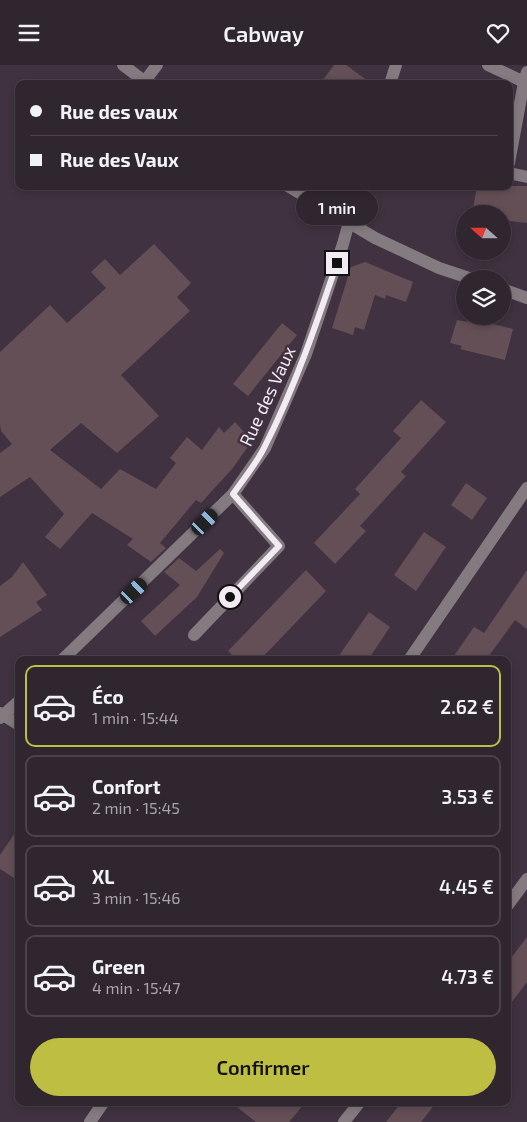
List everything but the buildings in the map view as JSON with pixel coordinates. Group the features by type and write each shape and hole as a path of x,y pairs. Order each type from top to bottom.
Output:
{"street":[{"path":"123,65 143,80"},
{"path":"149,80 157,65"},
{"path":"391,80 396,65"},
{"path":"488,65 526,77 513,143"},
{"path":"513,174 527,177"},
{"path":"295,190 375,238 431,264 456,273"},
{"name":"Rue des Vaux","path":"66,656 233,494 265,448 306,353 349,222 350,204 355,190"},
{"path":"511,292 527,298"},
{"path":"412,656 527,489"},
{"path":"194,635 279,546 233,494"},
{"path":"15,704 1,715 15,723"},
{"path":"511,901 527,879"},
{"path":"90,1122 101,1106"},
{"path":"344,1122 357,1106"}],"route":[{"path":"230,597 279,546 233,494 265,448 306,353 337,263"}]}
